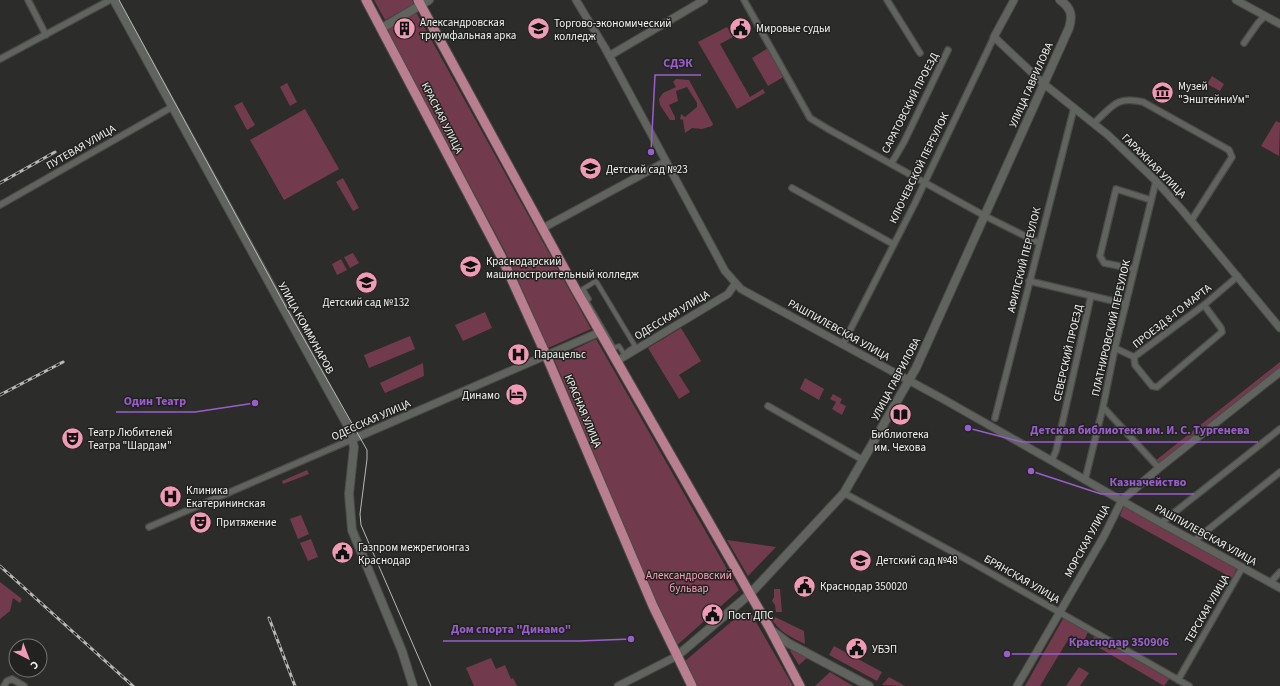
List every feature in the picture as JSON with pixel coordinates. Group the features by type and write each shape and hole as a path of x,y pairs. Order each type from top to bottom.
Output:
{"main road":[{"name":"УЛИЦА КОММУНАРОВ","path":"114,0 344,419 353,439 354,453 349,500 352,530 402,651 413,686"},
{"name":"КРАСНАЯ УЛИЦА","path":"366,0 501,256 546,355 653,606 692,686"},
{"path":"382,28 420,2 429,0"},
{"name":"УЛИЦА ГАВРИЛОВА","path":"677,656 750,594 844,493 909,381 1044,84 1072,19 1069,8 1060,0"},
{"path":"420,2 600,332 769,627 800,686"},
{"path":"737,606 751,603 756,606"},
{"path":"769,627 788,643 869,686"}],"street":[{"path":"28,0 46,35"},
{"path":"0,59 110,0"},
{"name":"РАШПИЛЕВСКАЯ УЛИЦА","path":"576,0 609,56 725,271 741,289 843,344 1052,460 1161,523 1280,588"},
{"path":"609,56 704,0"},
{"path":"744,0 810,118 828,130 985,216 1039,243"},
{"path":"888,0 920,53"},
{"name":"КЛЮЧЕВСКОЙ ПЕРЕУЛОК","path":"843,344 925,182 994,38 1014,0"},
{"path":"1236,0 1280,24"},
{"path":"1244,43 1258,23 1265,16"},
{"name":"ГАРАЖНАЯ УЛИЦА","path":"994,38 1044,84 1094,123 1156,181 1238,276 1280,328"},
{"name":"САРАТОВСКИЙ ПРОЕЗД","path":"891,164 904,142 948,50"},
{"path":"1094,123 1118,101 1130,99 1143,102 1229,150 1232,157 1191,221"},
{"name":"ПУТЕВАЯ УЛИЦА","path":"0,205 172,107"},
{"name":"АФИПСКИЙ ПЕРЕУЛОК","path":"996,418 1074,108"},
{"path":"543,228 665,162"},
{"name":"ПЛАТНИРОВСКИЙ ПЕРЕУЛОК","path":"1085,480 1103,407 1115,348 1156,181"},
{"path":"792,188 893,244"},
{"path":"1134,269 1104,262 1100,256 1116,189 1151,200"},
{"name":"ПРОЕЗД 8-ГО МАРТА","path":"1115,348 1134,357 1204,305 1238,276"},
{"path":"596,281 635,346 624,354 619,346 614,348 586,300 589,299 583,289 596,281"},
{"path":"1030,281 1126,304"},
{"name":"ОДЕССКАЯ УЛИЦА","path":"617,361 728,294 736,284"},
{"name":"СЕВЕРСКИЙ ПРОЕЗД","path":"1052,460 1056,451 1091,296"},
{"path":"1134,357 1135,365 1152,386 1157,387 1222,332 1221,328 1204,305"},
{"name":"ОДЕССКАЯ УЛИЦА","path":"149,527 600,332"},
{"name":"МОРСКАЯ УЛИЦА","path":"1017,686 1104,536 1122,500 1159,468 1280,372"},
{"path":"768,406 863,460"},
{"path":"1103,407 1159,468"},
{"path":"1161,523 1280,429"},
{"path":"1194,541 1280,472"},
{"name":"БРЯНСКАЯ УЛИЦА","path":"844,493 974,563 1189,686"},
{"name":"ТЕРСКАЯ УЛИЦА","path":"1178,680 1242,568"},
{"path":"1270,583 1280,572"},
{"name":"УЛИЦА ГАВРИЛОВА","path":"618,686 677,656"},
{"path":"4,686 7,681 12,679 24,686"}],"green space":[{"path":"374,0 412,0 414,4 385,20"},
{"path":"416,12 591,329 548,348 506,253 386,29"},
{"path":"727,27 733,37 720,44 750,97 763,89 765,93 737,109 698,42"},
{"path":"768,48 785,76 768,86 752,58"},
{"path":"1212,76 1224,84 1220,91 1207,84"},
{"path":"676,79 689,80 713,124 712,126 702,129 692,128 685,133 683,120 680,119 681,114 685,117 697,107 697,103 687,87 676,91 678,101 669,105 675,120 670,120 660,105 659,99 663,93 676,87 673,82"},
{"path":"287,83 297,102 290,106 280,87"},
{"path":"242,102 255,125 247,130 234,106"},
{"path":"305,109 339,169 284,200 250,140"},
{"path":"1276,121 1280,123 1279,156 1261,146"},
{"path":"343,178 359,208 353,211 336,182"},
{"path":"353,253 359,263 350,268 344,257"},
{"path":"341,259 347,270 337,275 332,264"},
{"path":"485,312 492,328 463,341 455,325"},
{"path":"681,328 701,361 679,375 690,392 679,399 648,348"},
{"path":"410,336 415,349 369,368 364,355"},
{"name":"Александровский бульвар","path":"596,339 739,590 675,647 554,359"},
{"path":"1280,362 1280,369 1158,465 1155,461"},
{"path":"423,363 424,376 385,393 380,383"},
{"path":"805,378 824,389 819,400 800,389"},
{"path":"833,394 842,399 840,403 846,406 842,415 832,409 836,402 830,399"},
{"path":"307,470 309,474 283,484 282,481"},
{"path":"1124,505 1237,568 1232,578 1120,516"},
{"path":"301,515 309,534 298,539 290,519"},
{"path":"311,539 318,557 308,561 300,543"},
{"path":"727,540 776,547 748,576"},
{"path":"0,582 22,599 20,603 13,598 10,611 0,619"},
{"path":"774,589 780,589 782,612 776,612 775,605 772,601 774,597"},
{"name":"Александровский бульвар","path":"744,611 752,615 793,686 697,686 685,661"},
{"path":"773,616 804,631 805,644 777,627 771,617"},
{"path":"1064,617 1088,632 1083,643 1071,635 1040,686 1025,686"},
{"path":"1095,635 1170,678 1164,686 1091,643"},
{"path":"834,646 882,672 877,681 829,655"},
{"path":"792,649 807,658 799,665 790,651"},
{"path":"491,658 496,669 505,665 511,679 513,678 517,686 474,686 466,668"},
{"path":"1079,667 1089,673 1080,686 1066,686"},
{"path":"830,672 853,686 815,686"},
{"path":"889,677 905,686 882,685"}],"tram line":[{"path":"119,0 287,309 367,450 360,514 361,525 431,686"}],"railway":[{"path":"0,183 55,152"},
{"path":"0,395 63,362"},
{"path":"0,566 133,686"},
{"path":"269,618 295,686"}],"place":[{"name":"Александровская триумфальная арка","path":"405,28"},
{"name":"Мировые судьи","path":"741,28"},
{"name":"Торгово-экономический колледж","path":"539,29"},
{"name":"Музей \"ЭнштейниУм\"","path":"1162,92"},
{"name":"СДЭК","path":"651,152"},
{"name":"Детский сад №23","path":"590,169"},
{"name":"Краснодарский машиностроительный колледж","path":"471,267"},
{"name":"Детский сад №132","path":"366,282"},
{"name":"Парацельс","path":"519,354"},
{"name":"Динамо","path":"516,395"},
{"name":"Один Театр","path":"255,403"},
{"name":"Библиотека им. Чехова","path":"900,414"},
{"name":"Детская библиотека им. И. С. Тургенева","path":"968,428"},
{"name":"Театр Любителей Театра \"Шардам\"","path":"72,438"},
{"name":"Казначейство","path":"1031,471"},
{"name":"Клиника Екатерининская","path":"170,496"},
{"name":"Притяжение","path":"200,522"},
{"name":"Газпром межрегионгаз Краснодар","path":"342,553"},
{"name":"Детский сад №48","path":"861,560"},
{"name":"Краснодар 350020","path":"804,586"},
{"name":"Пост ДПС","path":"712,615"},
{"name":"Дом спорта \"Динамо\"","path":"631,639"},
{"name":"УБЭП","path":"856,649"},
{"name":"Краснодар 350906","path":"1007,654"}]}
